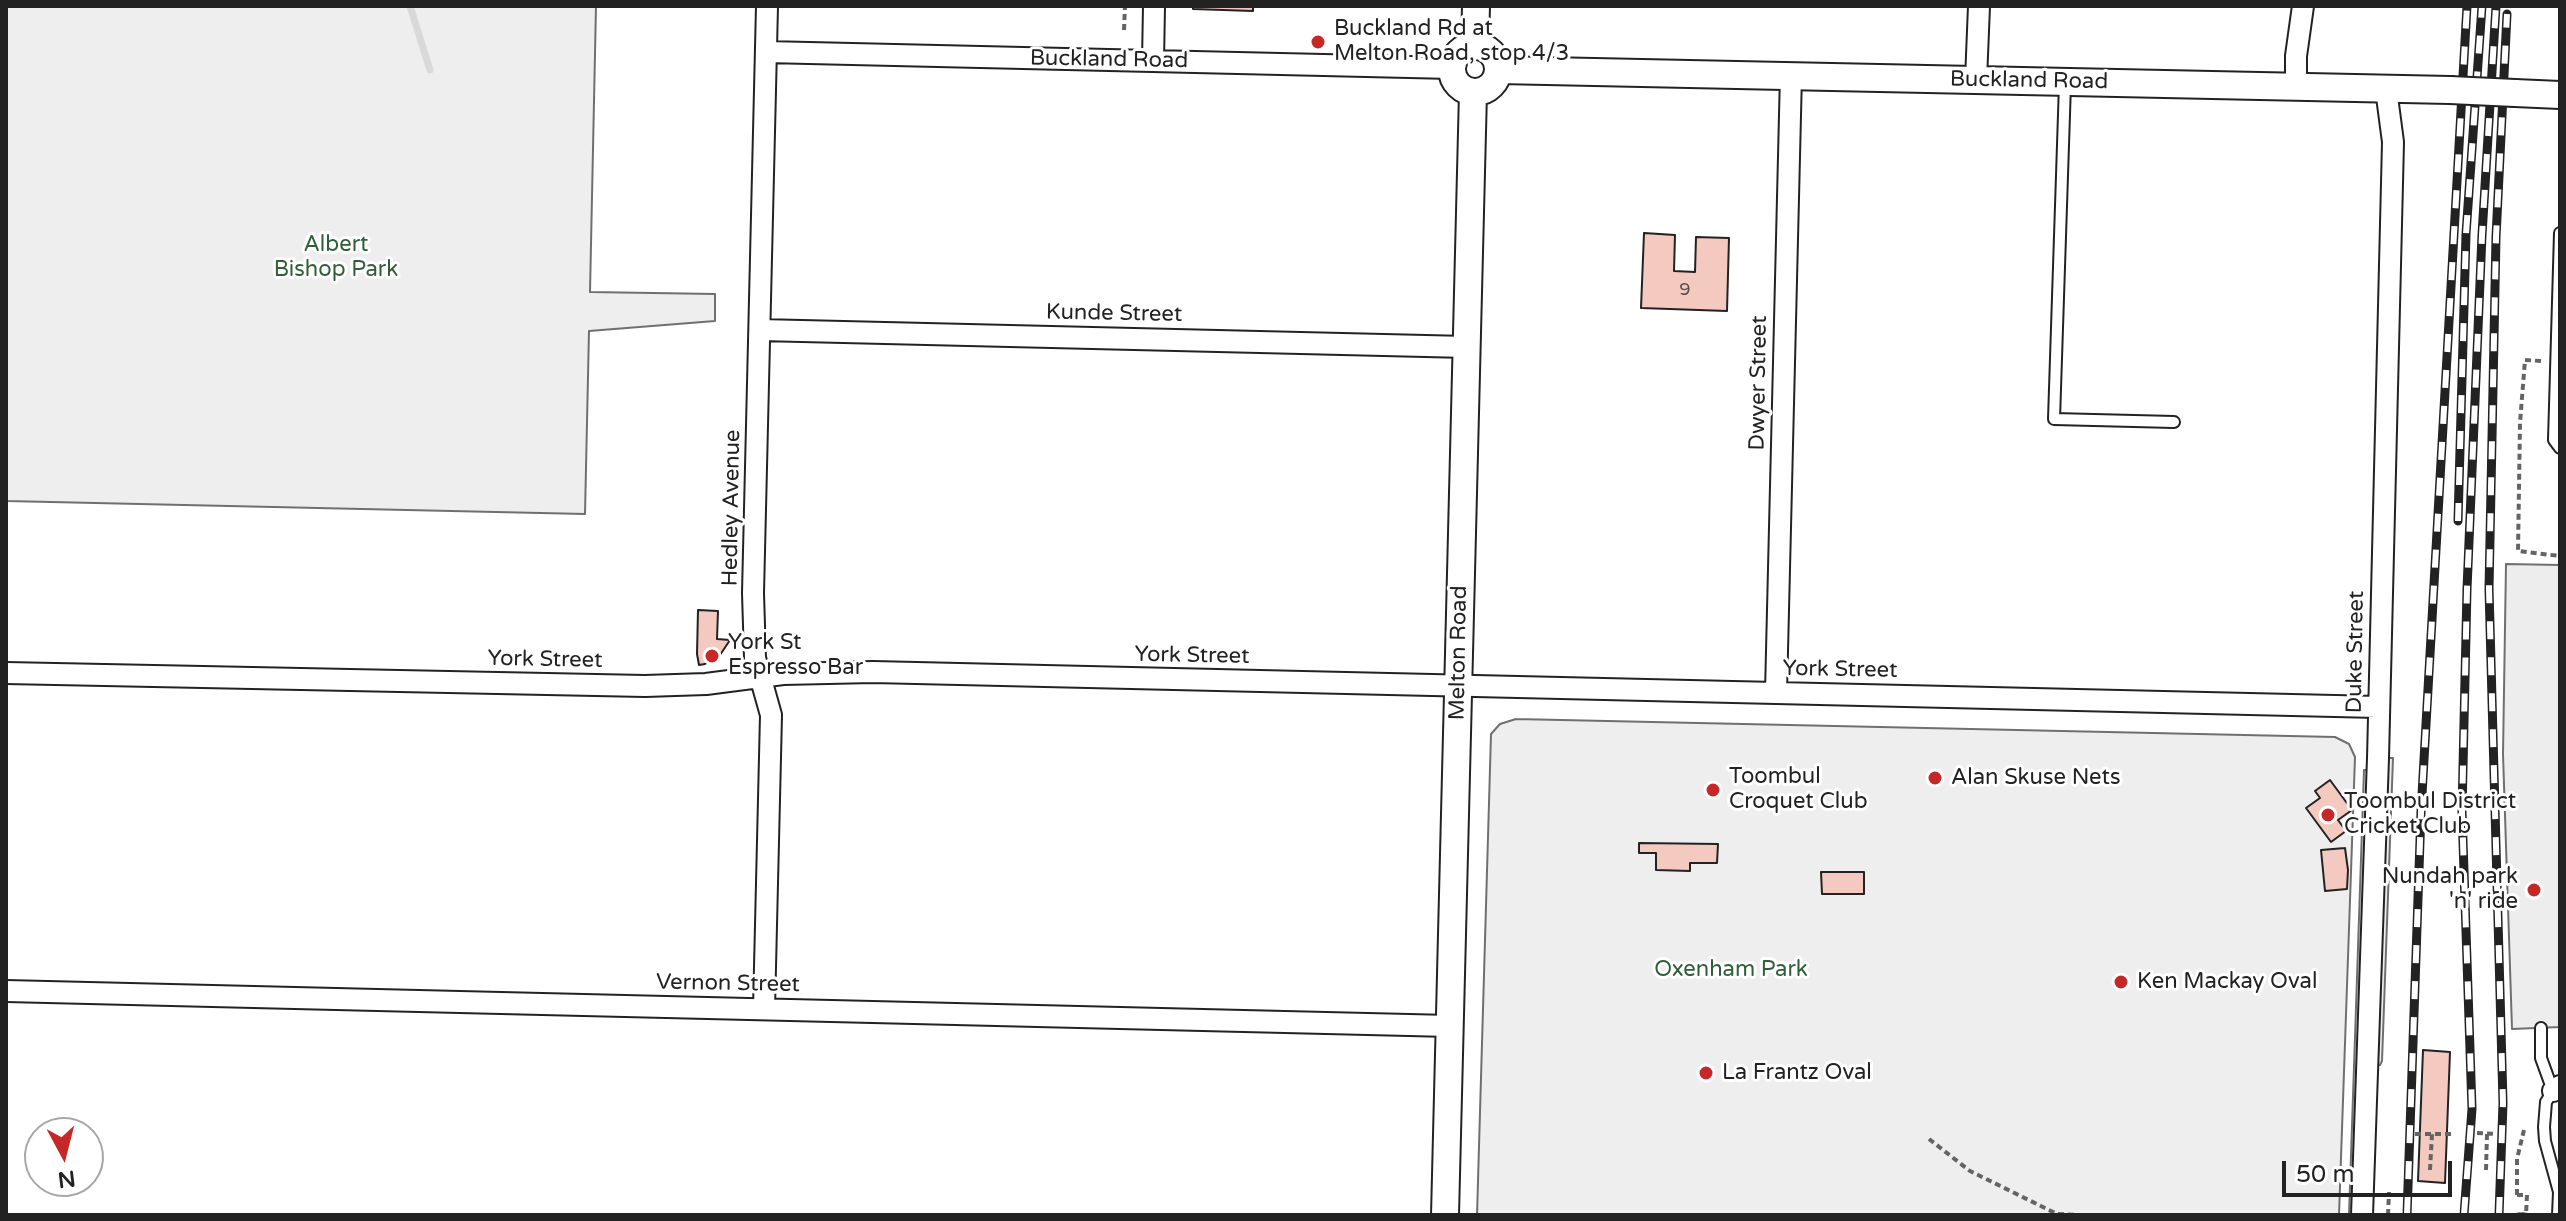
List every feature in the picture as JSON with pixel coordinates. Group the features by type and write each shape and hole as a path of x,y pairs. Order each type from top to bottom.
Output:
{"street":[{"name":"Hedley Avenue","path":"764,1009 771,724 770,709 755,658 753,593 767,6"},
{"path":"1153,61 1154,6"},
{"path":"1475,45 1476,6"},
{"path":"1976,80 1979,6"},
{"path":"2296,87 2296,56 2303,6"},
{"path":"1475,45 1489,50 1498,62 1499,70 1493,84 1473,92 1460,86 1452,68 1462,50 1475,45"},
{"name":"Buckland Road","path":"766,52 1452,68"},
{"name":"Buckland Road","path":"1499,70 1791,74 2560,95"},
{"name":"Dwyer Street","path":"1776,692 1791,74"},
{"name":"Duke Street","path":"2362,1215 2393,142 2386,89"},
{"name":"Melton Road","path":"1445,1215 1473,92"},
{"name":"Kunde Street","path":"760,330 1467,347"},
{"name":"York Street","path":"6,673 645,686 706,684 804,673 873,672 2378,707"},
{"name":"Vernon Street","path":"6,991 1450,1026"}],"lane":[{"path":"2065,82 2054,419 2174,422"},
{"path":"2560,233 2554,440 2560,448"},
{"path":"2541,1028 2541,1058 2557,1089 2546,1102 2544,1127 2559,1192 2558,1215"}],"path":[{"path":"1124,30 1125,6"},
{"path":"2546,361 2525,360 2520,423 2518,551 2560,556"},
{"path":"2524,1130 2517,1159 2515,1195 2527,1195 2525,1215"},
{"path":"2477,1133 2496,1134"},
{"path":"2415,1134 2453,1134"},
{"path":"2430,1170 2432,1134"},
{"path":"2486,1170 2487,1134"},
{"path":"1929,1139 1970,1171 2057,1214 2077,1215"},
{"path":"2388,1215 2389,1192"}],"green space":[{"name":"Albert Bishop Park","path":"6,6 596,6 590,292 715,294 715,321 589,331 585,514 6,501"},
{"name":"Oxenham Park","path":"1516,719 2335,737 2349,744 2355,757 2339,1215 1477,1215 1491,734 1500,724"}],"shaded area":[{"name":"Nundah park 'n' ride","path":"2506,564 2560,565 2560,1027 2512,1029 2503,754"},
{"path":"2385,758 2393,758 2382,1061 2380,1065 2374,1065"},
{"path":"2364,770 2372,770 2358,1215 2349,1215"}],"building":[{"path":"1193,6 1253,6 1253,11 1193,9"},
{"path":"1644,233 1675,235 1674,271 1695,272 1696,237 1729,238 1727,311 1641,308"},
{"path":"698,610 718,611 717,639 730,640 720,655 699,665 697,654"},
{"name":"Toombul District Cricket Club","path":"2330,780 2352,810 2338,820 2346,831 2331,842 2306,808 2320,798 2315,791"},
{"name":"Toombul Croquet Club","path":"1639,843 1718,844 1717,863 1690,863 1690,871 1656,870 1656,853 1639,853"},
{"path":"2345,848 2347,889 2325,891 2321,850"},
{"path":"1821,872 1864,872 1864,894 1822,894"},
{"path":"2423,1050 2450,1052 2445,1183 2418,1181"}],"waterway":[{"path":"410,6 430,70"}],"railway":[{"path":"2407,1215 2421,812 2467,6"},
{"path":"2458,521 2466,234 2482,6"},
{"path":"2464,1215 2472,1109 2462,812 2467,589 2482,235 2496,6"},
{"path":"2499,1215 2503,1103 2489,589 2496,237 2507,14"}],"place":[{"name":"Buckland Rd at Melton Road, stop 4/3","path":"1318,42"},
{"name":"York St Espresso Bar","path":"712,656"},
{"name":"Alan Skuse Nets","path":"1935,778"},
{"name":"Toombul Croquet Club","path":"1713,790"},
{"name":"Toombul District Cricket Club","path":"2328,815"},
{"name":"Nundah park 'n' ride","path":"2534,890"},
{"name":"Ken Mackay Oval","path":"2121,982"},
{"name":"La Frantz Oval","path":"1706,1073"}]}
